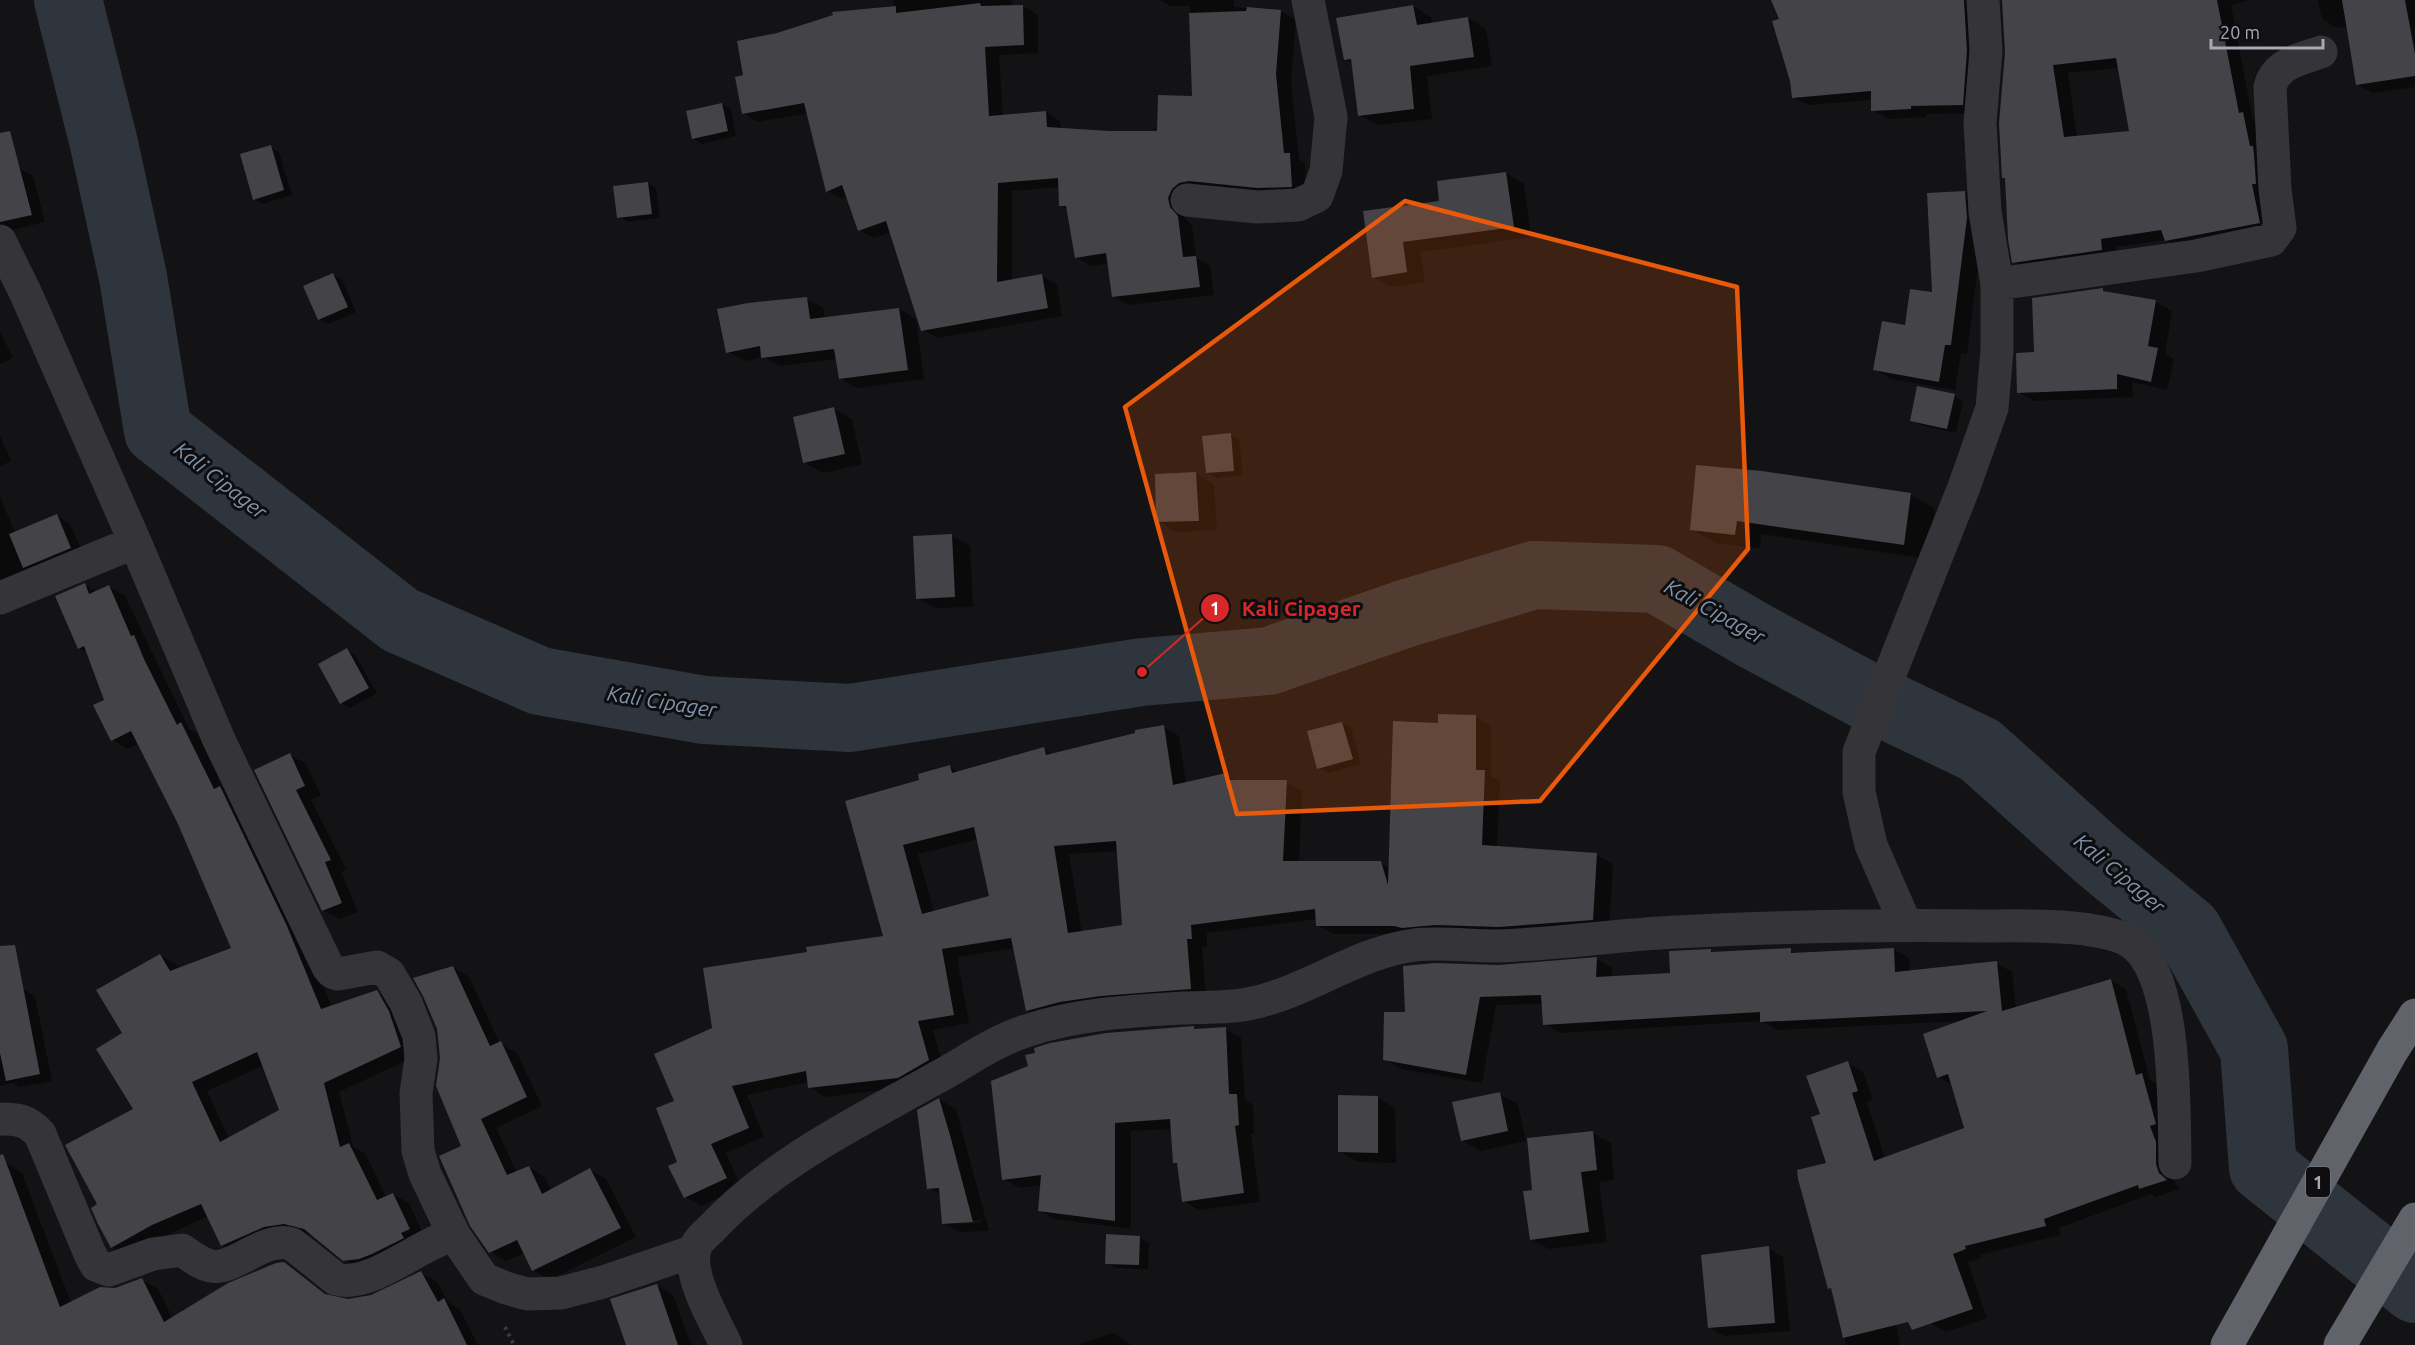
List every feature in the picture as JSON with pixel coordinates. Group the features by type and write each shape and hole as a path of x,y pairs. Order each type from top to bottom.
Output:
{"highway":[{"name":"1","path":"2227,1345 2392,1051 2415,1015"},
{"path":"2340,1345 2415,1219"}],"street":[{"path":"1186,200 1257,207 1298,205 1317,196 1326,171 1331,117 1308,0"},
{"path":"1906,925 1871,845 1859,792 1859,752 1929,576 1992,408 1997,350 1997,284 1985,212 1980,123 1986,51 1983,0"},
{"path":"1997,284 2196,256 2271,240 2280,228 2275,189 2270,87 2281,68 2321,52"},
{"path":"0,241 26,294 135,542 219,740 328,967 332,972 338,974 377,968 389,974 406,1003 419,1036 421,1059 416,1093 418,1151 425,1174 454,1235 484,1279 527,1294 561,1293 603,1282 694,1251"},
{"path":"0,598 135,542"},
{"path":"726,1345 695,1276 694,1251 698,1243 727,1212 832,1135 1000,1041 1030,1029 1095,1016 1246,1005 1294,989 1366,957 1391,949 1422,944 1498,946 1674,932 1906,925 2058,927 2110,933 2134,943 2150,963 2164,1011 2172,1066 2175,1163"},
{"path":"0,1119 17,1119 30,1123 40,1134 90,1254 96,1265 109,1270 153,1254 182,1250 202,1263 212,1267 220,1266 256,1250 285,1242 292,1244 336,1280 345,1282 385,1269 454,1235"}],"highlighted area":[{"path":"1405,201 1737,287 1748,549 1540,801 1237,814 1125,407"}],"building":[{"path":"1771,0 1964,0 1967,51 1963,105 1911,106 1911,109 1871,111 1871,91 1792,98 1790,81 1772,21 1779,19"},
{"path":"2002,0 2217,0 2239,113 2243,112 2250,146 2253,146 2256,184 2252,184 2260,223 2165,241 2161,230 2101,239 2102,250 2012,263 2008,239 2005,178 2002,178 1999,123 2005,53","holes":["2116,58 2129,131 2064,137 2053,65"]},
{"path":"2342,0 2405,0 2415,54 2415,76 2356,85"},
{"path":"980,3 981,6 1023,5 1024,45 985,47 989,116 1046,111 1047,127 1110,131 1157,131 1158,95 1192,96 1189,13 1246,11 1247,7 1281,10 1276,74 1284,153 1290,153 1292,187 1257,188 1189,181 1179,183 1172,189 1168,198 1170,207 1178,216 1183,257 1196,256 1200,287 1112,297 1106,253 1075,258 1066,206 1059,206 1058,178 998,183 997,282 1042,274 1048,308 921,331 886,221 858,231 842,185 826,192 804,103 742,114 735,77 743,75 737,41 777,33 833,15 832,12 896,6 896,13"},
{"path":"1413,5 1417,25 1468,17 1474,57 1410,66 1414,109 1358,116 1351,59 1344,60 1336,18"},
{"path":"722,103 728,131 692,139 686,111"},
{"path":"10,131 32,215 0,222 0,133"},
{"path":"271,145 284,190 253,200 240,154"},
{"path":"1506,172 1514,227 1403,242 1407,272 1372,278 1363,211 1439,201 1437,181"},
{"path":"648,182 652,214 617,218 613,186"},
{"path":"1965,191 1967,218 1951,345 1945,345 1939,382 1873,370 1882,321 1905,325 1910,289 1932,292 1927,193"},
{"path":"333,273 348,307 318,320 303,286"},
{"path":"2103,288 2103,291 2156,300 2148,346 2158,348 2151,382 2117,374 2117,389 2017,393 2016,353 2034,352 2032,298"},
{"path":"807,297 810,319 899,308 908,370 839,379 834,349 761,358 760,346 726,353 717,309 748,303"},
{"path":"1917,386 1955,394 1947,429 1910,421"},
{"path":"834,407 845,454 803,463 793,417"},
{"path":"1231,433 1234,471 1206,473 1202,436"},
{"path":"1696,465 1762,471 1911,493 1904,545 1737,521 1735,535 1690,530"},
{"path":"1196,472 1199,521 1156,522 1155,474"},
{"path":"57,514 71,548 23,568 9,534"},
{"path":"952,534 955,597 916,599 913,536"},
{"path":"85,583 89,594 109,585 131,636 134,635 177,725 181,722 214,789 220,786 287,926 321,1009 377,990 389,1011 401,1047 324,1083 340,1147 349,1143 377,1200 393,1193 410,1229 401,1233 404,1238 359,1259 343,1261 304,1229 284,1224 264,1227 221,1246 201,1204 152,1225 111,1248 91,1208 97,1204 65,1145 133,1109 96,1049 122,1033 96,990 160,954 170,971 231,948 178,824 131,731 111,741 93,705 104,700 84,646 78,649 55,596","holes":["257,1052 279,1110 220,1142 192,1082"]},
{"path":"347,648 369,688 340,704 318,664"},
{"path":"1438,714 1476,715 1476,770 1485,770 1482,845 1597,853 1593,920 1498,927 1316,926 1315,909 1191,925 1192,939 1187,939 1191,989 1101,996 1060,1002 1026,1011 1011,938 942,949 954,1015 918,1021 929,1060 898,1078 808,1088 806,1071 732,1086 749,1128 711,1144 727,1178 684,1198 668,1166 677,1162 656,1108 674,1101 654,1054 712,1028 703,968 807,952 806,947 883,936 845,801 919,780 918,774 950,765 952,773 1044,747 1046,755 1135,733 1135,730 1164,725 1173,785 1226,773 1228,780 1287,780 1283,861 1381,861 1388,885 1393,721 1438,723","holes":["974,827 989,896 922,914 903,845","1116,841 1122,925 1068,933 1054,846"]},
{"path":"1342,722 1353,759 1317,769 1307,731"},
{"path":"290,753 305,786 296,790 331,860 325,862 342,903 322,911 254,770"},
{"path":"15,945 40,1074 6,1081 0,1053 0,946"},
{"path":"1791,948 1791,953 1894,948 1895,972 1997,961 2002,1011 2111,979 2136,1075 2142,1073 2156,1124 2150,1126 2156,1142 2156,1164 2159,1173 2167,1180 2139,1189 2138,1185 2044,1219 2046,1226 1965,1246 1966,1249 1953,1254 1973,1309 1912,1330 1908,1322 1843,1338 1831,1288 1828,1289 1798,1179 1797,1170 1826,1163 1811,1117 1820,1114 1806,1076 1848,1061 1858,1091 1852,1093 1874,1161 1964,1128 1948,1074 1937,1078 1923,1034 1987,1011 1760,1022 1760,1012 1543,1025 1541,995 1480,997 1466,1075 1383,1060 1384,1012 1405,1012 1403,966 1435,963 1499,965 1597,957 1596,977 1670,973 1669,951 1711,949 1711,952"},
{"path":"453,966 490,1046 501,1041 527,1097 481,1119 507,1175 529,1166 542,1194 590,1168 621,1228 532,1271 517,1240 489,1253 470,1226 439,1156 461,1146 436,1086 440,1058 437,1029 413,978"},
{"path":"1194,1026 1194,1029 1226,1027 1229,1094 1237,1094 1239,1125 1235,1126 1244,1193 1182,1202 1177,1163 1173,1163 1170,1119 1115,1123 1115,1221 1038,1211 1041,1175 1002,1180 991,1081 1028,1066 1025,1055 1035,1053 1034,1048 1050,1043 1106,1033"},
{"path":"1500,1092 1508,1131 1461,1141 1452,1102"},
{"path":"1338,1095 1378,1096 1378,1153 1338,1152"},
{"path":"939,1098 973,1222 942,1224 939,1188 927,1189 917,1110"},
{"path":"1593,1131 1597,1170 1581,1172 1589,1232 1530,1240 1523,1191 1532,1190 1527,1138"},
{"path":"3,1154 60,1307 100,1287 115,1288 142,1278 164,1322 228,1283 276,1263 284,1262 325,1294 348,1299 371,1295 421,1271 438,1302 444,1298 467,1345 0,1345 0,1155"},
{"path":"1106,1234 1140,1236 1139,1265 1105,1264"},
{"path":"1769,1246 1775,1323 1708,1328 1701,1255"},
{"path":"657,1284 678,1345 626,1345 610,1299"}],"waterway":[{"name":"Kali Cipager","path":"68,0 104,144 133,277 158,431 400,620 540,681 704,710 850,718 1142,672 1269,661 1407,613 1534,575 1657,579 1755,636 1863,694 1980,750 2099,857 2188,930 2254,1049 2263,1168 2415,1289"}],"place":[{"name":"Kali Cipager","path":"1142,672"}]}
